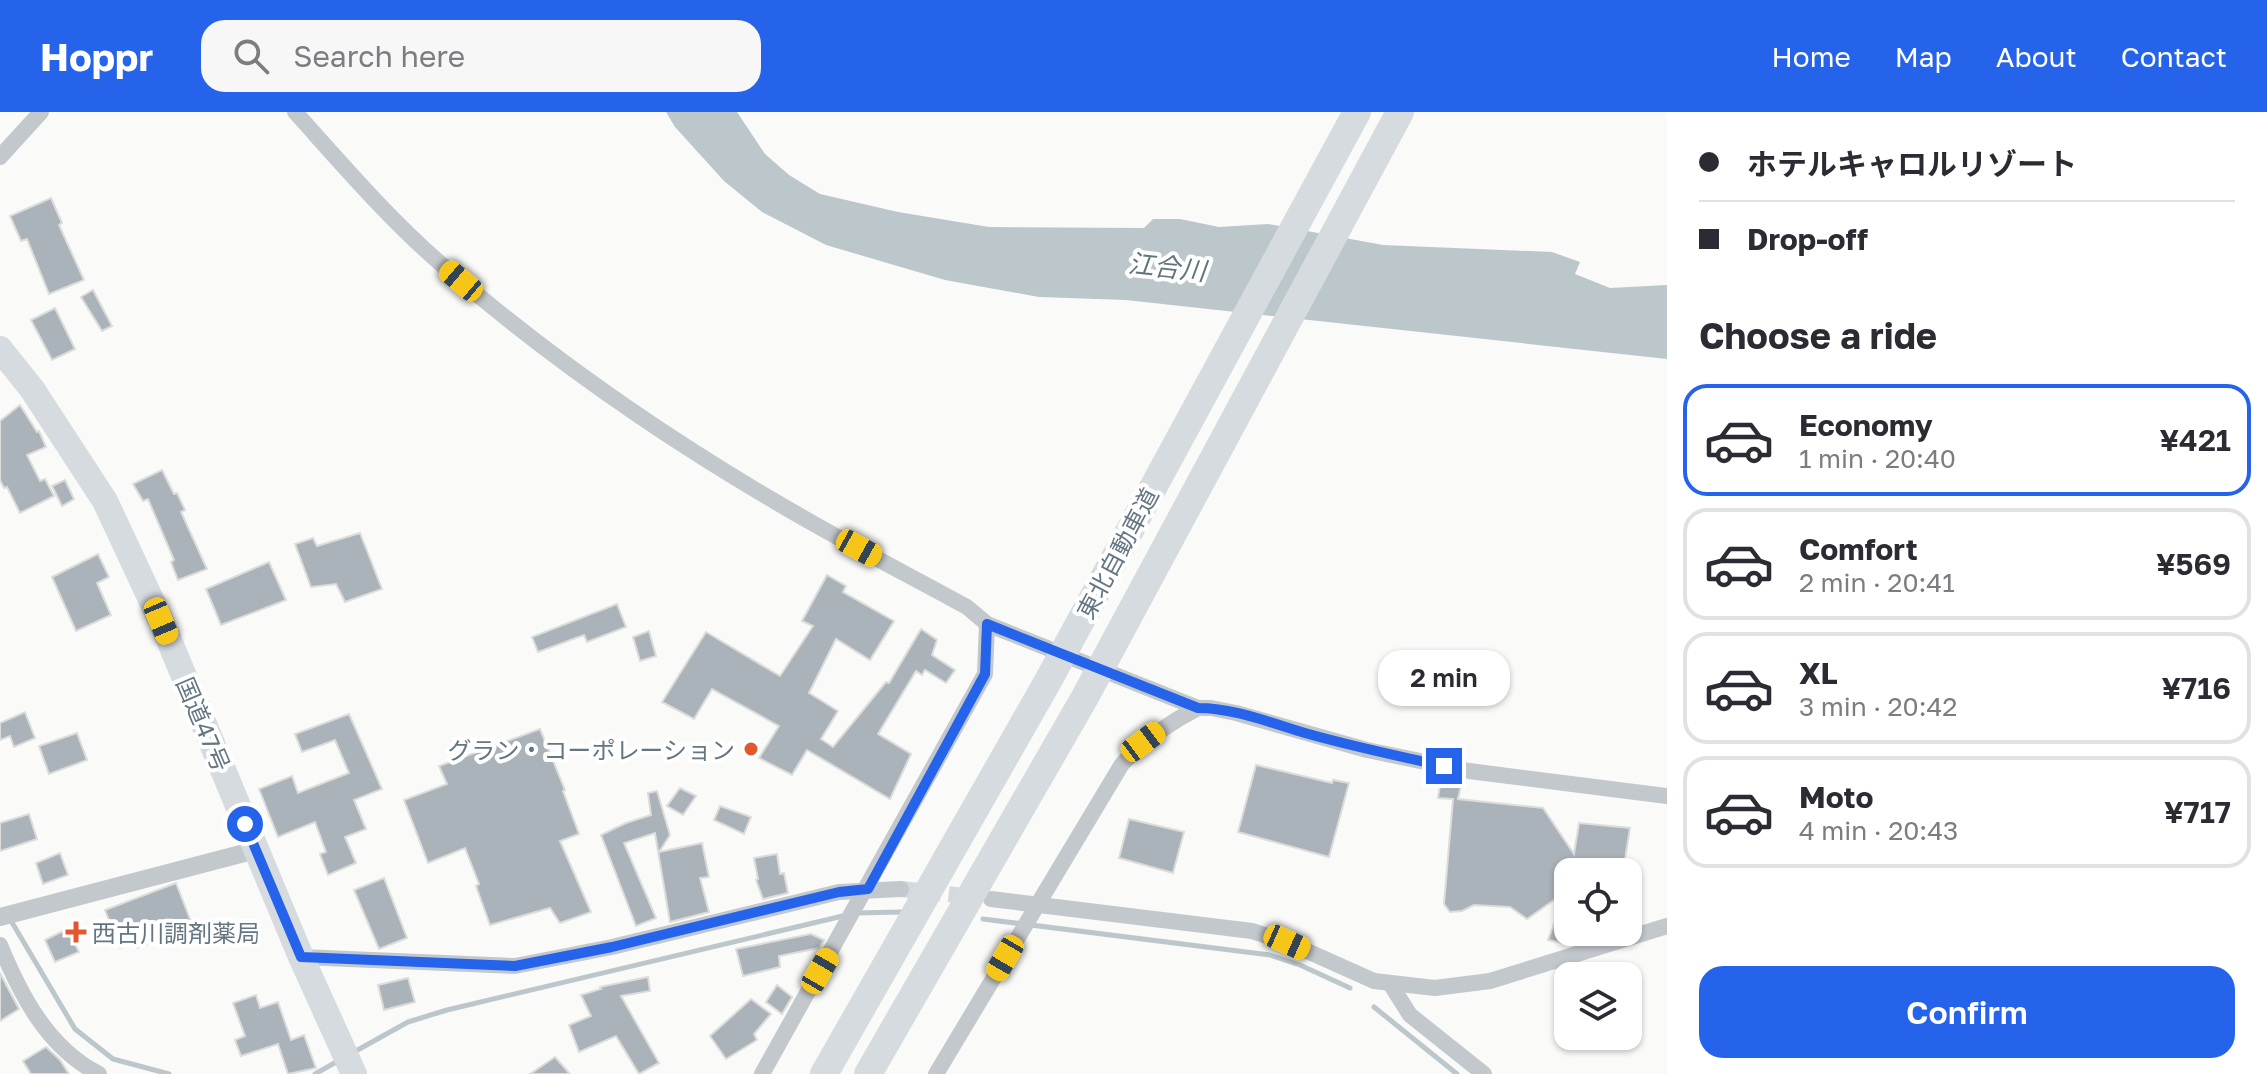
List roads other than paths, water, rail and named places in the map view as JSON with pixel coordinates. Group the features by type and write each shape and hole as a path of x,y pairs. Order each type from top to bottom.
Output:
{"highway":[{"name":"東北自動車道","path":"824,1074 1048,681 1357,112"},
{"name":"東北自動車道","path":"868,1074 1085,697 1400,112"},
{"name":"国道47号","path":"0,349 32,389 105,501 161,621 301,957 354,1074"}],"street":[{"path":"0,157 41,112"},
{"path":"295,112 438,262 507,320 635,413 712,464 967,607 987,624 1198,708 1236,713 1367,750 1469,771 1667,796"},
{"path":"762,1074 868,889 985,674 987,624"},
{"path":"936,1074 1122,764 1143,742 1169,722 1198,708"},
{"path":"7,915 256,850"},
{"path":"301,957 515,966 612,947 839,892 901,889"},
{"path":"991,899 1028,918 1252,931 1287,942 1374,981 1435,988 1490,981 1667,926"},
{"path":"0,945 13,977 55,1043 99,1074"},
{"path":"1391,985 1410,1015 1484,1074"}],"water":[{"name":"江合川","path":"666,112 737,112 765,154 789,175 820,194 898,212 989,227 1144,228 1153,219 1180,219 1219,227 1268,224 1383,245 1552,252 1580,262 1575,274 1610,288 1667,285 1667,359 1126,300 1039,297 945,280 826,245 762,212 724,181 675,127"}],"waterway":[{"path":"857,913 902,912"},
{"path":"354,1052 408,1022 447,1010 847,915"},
{"path":"10,919 75,1029 113,1059 169,1074"},
{"path":"983,919 1270,955 1350,988"},
{"path":"1374,1007 1457,1074"},
{"path":"315,1074 338,1061"}],"tunnel":[{"path":"901,889 975,897"}],"place":[{"name":"グラン・コーポレーション","path":"751,749"},
{"name":"西古川調剤薬局","path":"76,932"}]}
